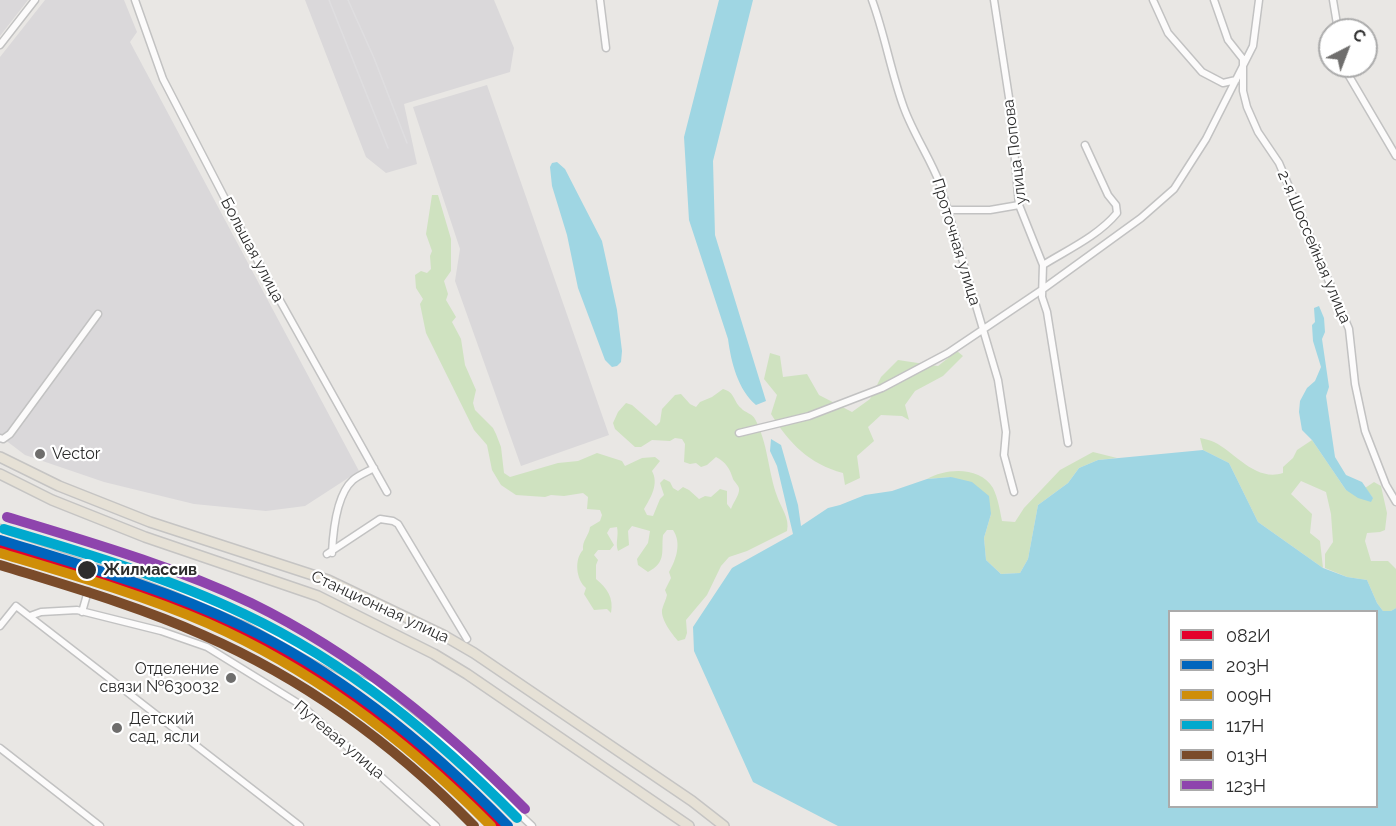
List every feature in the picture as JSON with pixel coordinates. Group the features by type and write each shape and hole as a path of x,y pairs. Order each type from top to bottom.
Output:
{"main road":[{"name":"Станционная улица","path":"0,457 59,486 150,522 328,580 443,635 474,653 682,794 724,826"},
{"name":"Станционная улица","path":"0,474 52,500 145,537 318,596 434,654 467,674 689,826"}],"street":[{"path":"0,45 35,0"},
{"name":"Большая улица","path":"135,0 163,79 249,247 387,492"},
{"path":"600,0 606,48"},
{"name":"Проточная улица","path":"872,0 903,106 915,135 932,162 998,380 1006,432 1004,455 1014,492"},
{"name":"улица Попова","path":"994,0 1010,104 1019,205 1043,265 1042,297 1047,312 1068,443"},
{"path":"1153,0 1168,33 1202,72 1223,83 1236,80"},
{"name":"2-я Шоссейная улица","path":"1214,0 1228,40 1243,59 1243,91 1247,107 1258,132 1279,163 1349,329 1355,384 1365,431 1386,485 1396,502"},
{"path":"738,433 809,416 882,388 948,353 1118,237 1174,189 1206,139 1253,46 1259,0"},
{"path":"1333,0 1336,18"},
{"path":"1350,78 1396,156"},
{"path":"1043,265 1084,240 1117,213 1116,205 1108,195 1085,145"},
{"path":"946,210 990,210 1019,205"},
{"path":"0,438 3,439 10,434 98,314"},
{"path":"374,468 354,479 350,484 335,515 330,554 380,519 398,524 467,639"},
{"path":"0,528 134,572 249,619 371,685 452,750 532,826"},
{"path":"82,612 88,591"},
{"name":"Путевая улица","path":"0,626 16,606 30,616 41,612 82,612 161,631 207,647 301,705 436,826"},
{"path":"30,616 300,826"},
{"path":"0,748 100,826"}],"shaded area":[{"path":"0,0 28,0 0,36"},
{"path":"45,0 124,0 137,32 130,42 359,471 305,506 266,511 194,504 104,482 25,455 0,436 0,57"},
{"path":"305,0 494,0 514,48 510,72 404,104 417,164 386,173 366,157"},
{"path":"487,85 609,435 521,466 455,281 460,249 413,107"}],"green space":[{"path":"432,195 438,195 451,239 451,271 444,281 448,294 446,300 456,317 452,322 461,339 465,365 476,390 473,403 475,410 496,434 501,447 504,473 510,477 558,463 578,461 597,453 622,461 625,466 642,458 655,457 660,461 652,471 655,481 644,509 647,515 653,516 664,495 660,483 664,479 678,491 683,487 699,499 705,496 711,497 720,489 727,491 727,504 731,509 739,488 727,466 719,459 716,457 701,467 696,463 684,462 685,444 682,439 675,438 670,441 652,440 641,447 635,447 615,429 613,423 618,412 626,403 632,405 656,426 660,422 662,409 675,395 681,394 696,407 700,402 723,389 730,392 738,405 755,419 763,438 777,496 786,517 787,531 747,551 729,557 721,566 707,595 686,620 685,639 678,641 667,627 662,614 667,595 665,590 671,578 669,572 678,546 673,530 667,530 663,535 661,560 648,572 638,565 637,559 648,543 650,531 632,526 628,531 629,545 618,551 617,527 610,528 607,533 614,545 610,550 598,550 594,555 598,560 596,579 609,594 611,613 607,609 594,610 584,594 586,588 578,575 577,564 590,527 600,521 602,515 600,510 587,509 588,497 583,493 545,497 516,495 501,485 492,470 487,445 474,430 426,333 420,304 423,299 416,288 415,275 421,271 427,273 431,269 432,251 426,234"},
{"path":"957,351 963,356 943,376 915,391 905,405 909,420 902,416 881,415 868,427 874,441 857,456 860,478 845,485 843,473 820,464 801,451 771,414 777,395 764,379 770,353 780,356 783,377 807,374 819,395 852,412 870,399 881,377 898,360 938,366"},
{"path":"1200,438 1212,441 1254,470 1273,475 1283,473 1283,467 1293,458 1297,450 1312,440 1346,490 1373,498 1365,488 1374,482 1381,486 1387,513 1385,530 1367,533 1365,541 1371,561 1388,561 1396,569 1396,608 1383,611 1367,580 1347,577 1325,568 1325,554 1333,542 1331,514 1326,492 1301,481 1291,494 1312,514 1310,533 1320,541 1323,568 1258,522 1229,463 1203,450"},
{"path":"1093,452 1117,458 1098,460 1079,468 1068,483 1038,505 1028,559 1020,573 1001,574 986,560 984,538 991,514 951,477 927,479 953,471 980,476 993,488 1002,521 1015,522 1024,508 1060,470"}],"water":[{"path":"719,0 753,0 713,161 715,235 766,401 756,405 744,392 736,375 728,339 689,220 684,137"},
{"path":"557,162 565,169 602,241 617,310 622,351 621,362 617,366 612,367 605,360 578,288 567,235 552,186 550,167 552,163"},
{"path":"1319,306 1324,318 1325,332 1322,339 1329,387 1326,396 1335,457 1346,475 1362,482 1373,498 1371,502 1358,498 1346,490 1312,440 1302,430 1300,401 1307,388 1315,381 1321,367 1313,341 1312,325 1315,322 1314,308"},
{"path":"771,439 781,445 798,505 801,526 828,508 865,495 892,491 927,479 951,477 972,482 989,496 991,514 984,538 986,560 1001,574 1020,573 1028,559 1038,505 1068,483 1079,468 1098,460 1203,450 1229,463 1258,522 1323,568 1347,577 1367,580 1383,611 1396,608 1396,826 838,826 753,782 694,651 693,627 732,568 793,534 777,466 770,451"}],"railway":[{"path":"329,0 388,148"},
{"path":"348,0 374,58 407,143"}],"transit line":[{"name":"123Н","path":"7,517 192,577 289,623 326,645 397,694 463,749 525,809"},
{"name":"117Н","path":"4,529 156,577 215,601 282,633 355,678 389,704 455,758 517,818"},
{"name":"203Н","path":"0,540 122,578 181,600 278,644 349,689 383,714 447,767 508,826"},
{"name":"082И","path":"0,544 152,592 220,620 265,642 308,667 390,725 467,790 503,826"},
{"name":"009Н","path":"0,553 156,603 207,623 286,663 359,711 393,738 427,766 491,826"},
{"name":"013Н","path":"0,565 153,615 203,635 278,673 348,717 381,742 474,826"}],"place":[{"name":"Vector","path":"40,454"},
{"name":"Жилмассив","path":"87,570"},
{"name":"Отделение связи №630032","path":"231,678"},
{"name":"Детский сад, ясли","path":"117,728"}]}
